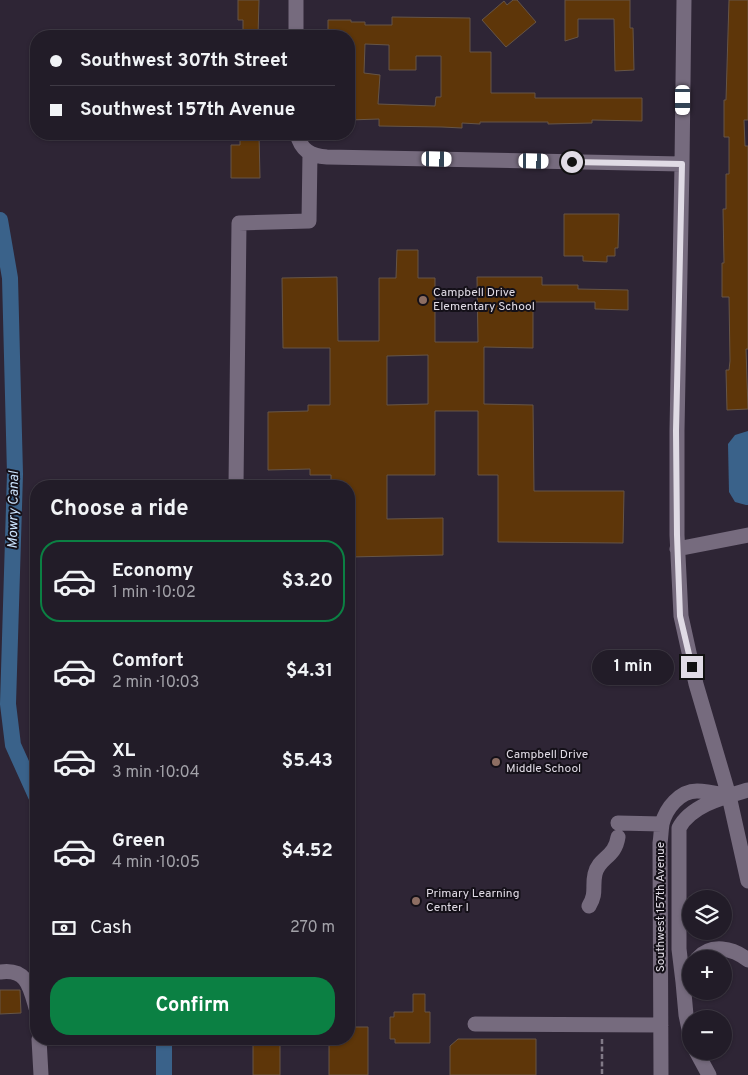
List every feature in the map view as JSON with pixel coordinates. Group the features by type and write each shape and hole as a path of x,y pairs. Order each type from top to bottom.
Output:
{"street":[{"path":"296,0 296,30"},
{"path":"684,0 676,431 677,549 680,616 696,684 729,796 748,881"},
{"path":"299,140 303,149 316,156 682,164"},
{"path":"236,480 239,223 309,222 310,153"},
{"path":"677,549 748,535"},
{"path":"729,796 748,790"},
{"name":"Southwest 157th Avenue","path":"661,1075 660,843 662,824 666,812 675,800 684,794 696,791 729,796"},
{"name":"Southwest 157th Avenue","path":"682,969 679,949 679,828 683,820 693,812 729,796"},
{"path":"589,906 594,897 595,874 600,863 615,849 618,830 662,824"},
{"path":"710,950 727,950"},
{"path":"732,951 739,953 748,960"},
{"path":"0,972 6,971 20,974 30,985"},
{"path":"475,1024 661,1025"},
{"path":"39,1045 41,1075"},
{"path":"700,1060 708,1075"}],"path":[{"path":"602,1034 602,1075"}],"water":[{"path":"748,431 748,505 746,505 735,502 729,492 728,444 735,435"}],"building":[{"path":"238,0 259,0 258,30 243,30 243,20 238,20"},
{"path":"513,0 517,0 536,22 506,47 482,20 504,1 507,5"},
{"path":"565,0 630,0 630,28 633,28 634,70 615,71 614,19 578,19 578,37 565,41"},
{"path":"729,0 748,0 748,120 744,120 745,146 748,146 748,349 746,349 748,409 727,410 726,370 729,370 730,361 729,297 722,297 722,263 724,263 723,209 726,209 726,174 729,174 729,137 724,137 724,100 726,100"},
{"path":"392,17 470,18 470,52 491,52 491,93 535,93 535,98 642,98 642,121 592,120 592,123 548,124 548,122 480,122 480,124 462,123 462,128 379,126 379,119 355,120 355,30 328,30 328,20 351,20 351,22 365,22 365,25 392,25","holes":["365,44 389,45 389,70 416,70 416,56 441,56 441,97 436,97 435,106 378,104 380,75 364,73"]},
{"path":"240,140 259,140 260,178 231,178 231,145 240,145"},
{"path":"564,214 619,214 618,248 615,248 615,256 607,256 607,262 583,261 583,256 564,256"},
{"path":"397,250 418,250 418,278 435,278 435,342 478,342 477,277 542,277 542,285 578,285 578,289 628,290 628,310 595,309 595,302 533,302 533,348 484,347 484,404 533,405 534,491 624,491 623,543 498,542 498,475 478,475 478,411 435,411 435,475 387,475 387,519 443,518 443,555 355,557 355,480 331,480 331,475 310,475 310,469 268,470 268,412 308,411 308,405 330,405 330,348 283,348 282,278 337,277 338,341 379,341 379,278 396,278","holes":["428,355 428,404 387,405 387,356"]},
{"path":"0,990 20,990 21,1013 0,1014"},
{"path":"413,994 425,994 425,1012 430,1012 430,1043 395,1043 395,1039 390,1039 390,1017 394,1017 394,1012 413,1012"},
{"path":"355,1027 368,1027 368,1075 329,1075 329,1045 355,1045"},
{"path":"458,1039 536,1039 536,1075 450,1075 450,1046"},
{"path":"253,1045 280,1045 280,1075 253,1075"}],"waterway":[{"name":"Mowry Canal","path":"0,220 10,278 15,474 8,704 13,745 30,783"},
{"name":"Mowry Canal","path":"164,1045 164,1075"}],"place":[{"name":"Campbell Drive Elementary School","path":"423,300"},
{"name":"Campbell Drive Middle School","path":"496,762"},
{"name":"Primary Learning Center I","path":"416,901"}],"route":[{"path":"572,162 682,164 676,431 677,535 680,616 692,667"}]}
